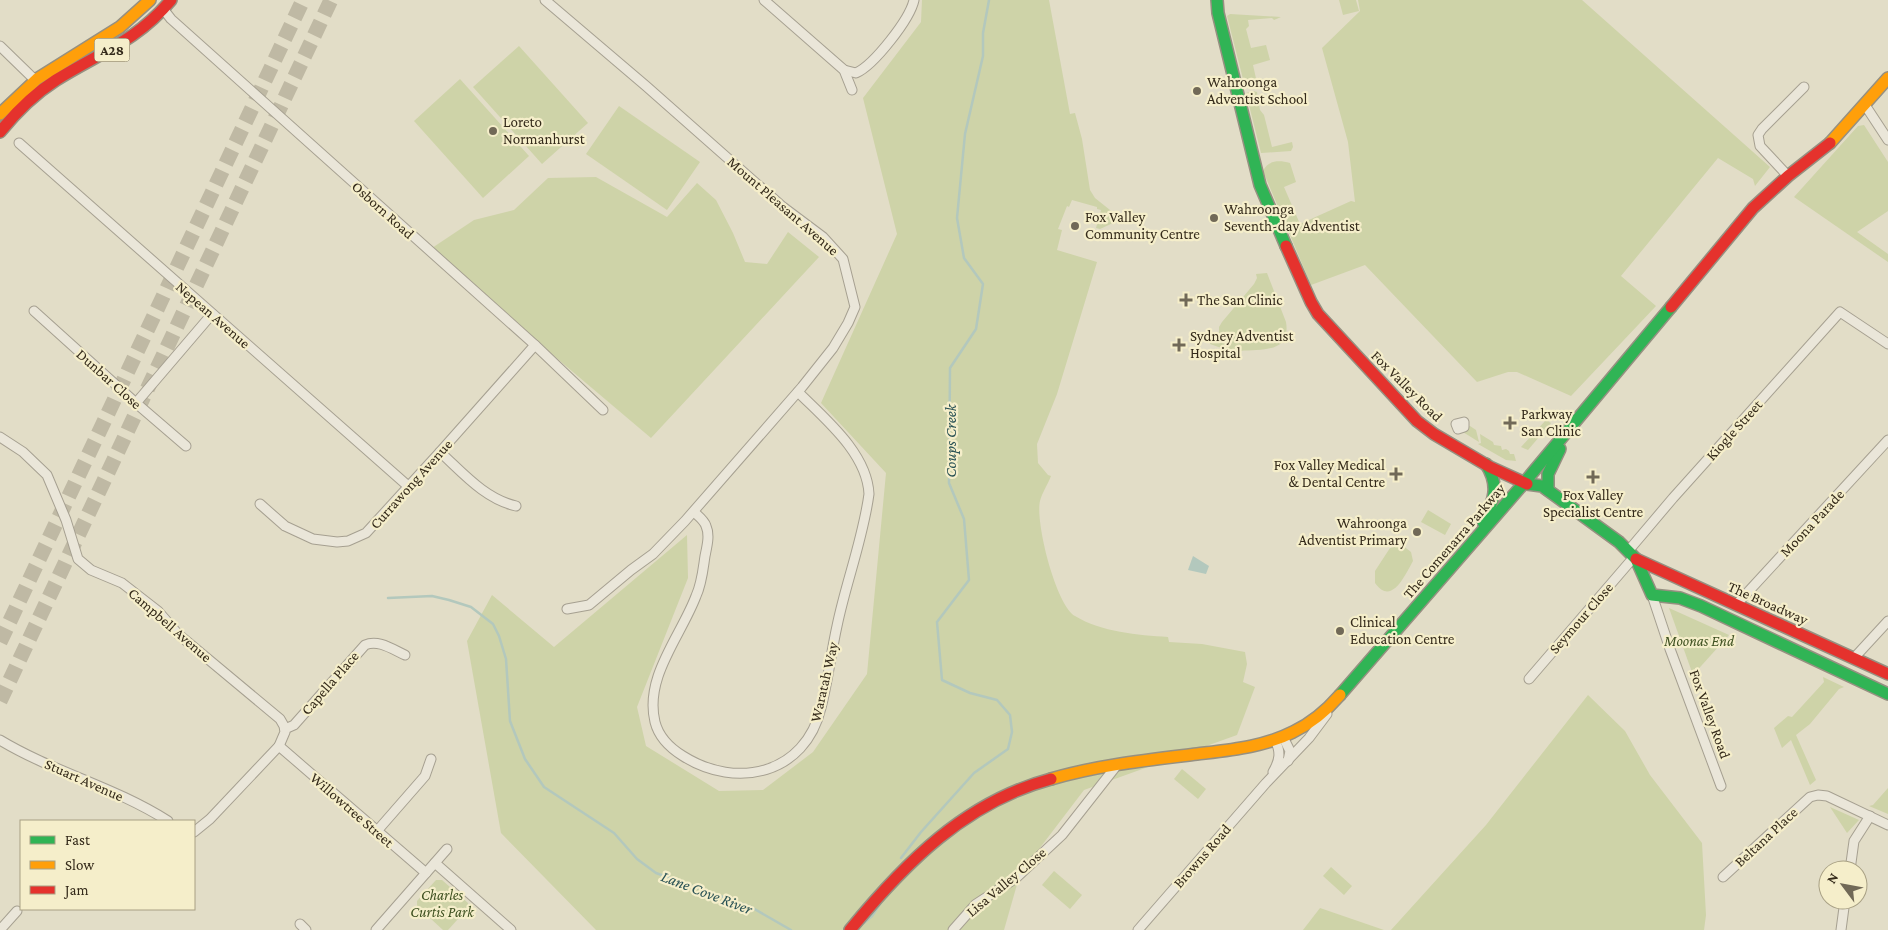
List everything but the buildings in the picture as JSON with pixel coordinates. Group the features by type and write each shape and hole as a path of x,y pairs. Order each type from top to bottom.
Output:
{"main road":[{"name":"A28","path":"0,114 22,90 35,80 63,61 117,30 150,0"},
{"path":"155,0 164,10"},
{"name":"A28","path":"0,132 21,108 42,90 71,71 129,40 164,10 171,0"},
{"name":"Fox Valley Road","path":"1217,0 1218,13 1260,185 1315,309 1422,425 1486,464 1524,483 1542,486 1548,490 1633,555 1652,595"},
{"name":"The Comenarra Parkway","path":"850,930 886,886 926,846 965,817 1004,795 1023,787 1083,771 1226,750 1279,738 1305,727 1320,716 1524,483 1753,208 1788,176 1826,148 1888,78"},
{"path":"1548,490 1546,481 1552,464 1579,418"},
{"path":"1473,541 1485,519 1494,494 1494,478 1486,464"},
{"name":"The Broadway","path":"1633,555 1736,606 1888,674"},
{"name":"The Broadway","path":"1652,595 1680,598 1700,606 1888,694"}],"street":[{"name":"Mount Pleasant Avenue","path":"545,0 783,207 823,237 843,259 855,307 833,348 798,392 694,512 653,554 589,605 567,609"},
{"path":"764,0 844,70 856,74 867,66 906,21 914,0"},
{"name":"Osborn Road","path":"164,10 171,19 534,345 603,410"},
{"path":"0,46 35,80"},
{"path":"844,70 852,90"},
{"path":"1788,176 1760,146 1758,135 1804,87"},
{"path":"1865,104 1888,140"},
{"name":"Nepean Avenue","path":"19,143 408,486"},
{"name":"Dunbar Close","path":"34,310 186,446"},
{"name":"Kiogle Street","path":"1633,555 1673,498 1840,312 1888,344"},
{"path":"136,403 212,314"},
{"name":"Currawong Avenue","path":"260,504 293,532 313,539 337,542 348,541 366,533 534,345"},
{"name":"Waratah Way","path":"694,512 705,524 708,534 703,568 696,597 666,658 655,687 652,712 656,726 666,744 690,760 722,773 759,772 788,760 810,737 818,720 837,626 869,494 868,483 850,447 836,429 798,392"},
{"name":"Campbell Avenue","path":"0,437 22,452 47,475 66,520 78,559 91,570 122,583 158,611 178,634 280,719 285,729"},
{"name":"Moona Parade","path":"1736,606 1888,440"},
{"path":"440,452 488,495 501,502 516,506"},
{"name":"Seymour Close","path":"1529,679 1633,555"},
{"name":"Fox Valley Road","path":"1652,595 1720,786"},
{"path":"1854,658 1888,621"},
{"name":"Capella Place","path":"285,729 294,725 364,645 370,642 378,643 405,655"},
{"name":"Browns Road","path":"1138,930 1326,717 1341,694"},
{"path":"195,831 210,819 279,746 284,737 285,729"},
{"path":"1279,738 1290,751 1288,761"},
{"name":"Browns Road","path":"1266,783 1280,758 1279,738"},
{"name":"Stuart Avenue","path":"0,740 20,752 136,803 166,820"},
{"name":"Willowtree Street","path":"279,746 426,873"},
{"path":"377,831 425,776 431,759"},
{"name":"Lisa Valley Close","path":"952,930 976,904 1016,878 1062,835 1117,765"},
{"name":"Beltana Place","path":"1723,877 1810,797 1826,796 1870,816"},
{"path":"1851,860 1854,840 1870,816 1888,825"},
{"path":"376,930 447,849"},
{"path":"435,863 511,930"},
{"path":"1841,930 1844,910"},
{"path":"0,930 17,911"}],"green space":[{"path":"922,0 1049,0 1070,114 1075,113 1082,139 1090,190 1095,198 1110,210 1114,216 1113,223 1100,229 1096,228 1101,210 1097,209 1097,207 1072,200 1069,207 1067,206 1058,229 1062,230 1057,250 1097,262 1057,394 1037,444 1038,463 1051,476 1040,501 1041,526 1048,562 1061,596 1068,609 1075,616 1096,626 1132,634 1168,637 1169,642 1202,644 1245,652 1247,664 1243,682 1255,687 1237,735 1084,790 1020,874 1004,930 596,930 501,833 467,641 492,595 554,647 687,535 688,578 637,707 646,746 719,791 763,790 813,752 867,674 886,473 821,403 897,234 863,98 921,22"},
{"path":"1339,0 1356,0 1359,11 1343,15"},
{"path":"1358,0 1582,0 1770,167 1755,186 1753,179 1718,158 1621,276 1656,306 1571,396 1517,372 1508,372 1477,382 1365,265 1311,285 1263,171 1265,167 1274,162 1290,163 1296,182 1284,187 1300,224 1351,201 1355,202 1348,142 1322,48 1360,11"},
{"path":"1230,14 1281,17 1274,20 1272,18 1248,20 1249,26 1246,29 1251,48 1266,45 1270,60 1253,65 1257,83 1245,87 1227,16"},
{"path":"519,46 588,123 542,164 473,87"},
{"path":"460,79 529,156 483,198 414,121"},
{"path":"1257,92 1260,110 1264,115 1272,147 1292,142 1293,147 1291,151 1261,153 1246,93"},
{"path":"619,106 700,162 667,210 586,154"},
{"path":"1864,125 1888,162 1888,211 1857,232 1888,254 1888,262 1794,197 1858,126"},
{"path":"596,177 667,217 697,183 716,200 745,262 767,264 788,232 819,257 651,438 429,250 474,220 514,210 548,178"},
{"path":"1267,273 1286,322 1286,332 1280,344 1266,349 1240,351 1240,349 1227,350 1210,344 1211,336 1219,337 1219,327 1222,322 1254,284 1257,278 1256,274"},
{"path":"1546,420 1551,423 1528,450 1521,447"},
{"path":"1470,426 1476,430 1479,442 1458,429"},
{"path":"1480,434 1493,442 1494,445 1501,446 1502,450 1506,449 1510,454 1514,454 1516,461 1506,460 1478,444 1481,443"},
{"path":"1428,510 1451,524 1445,535 1421,522"},
{"path":"1402,545 1411,552 1413,561 1398,586 1393,590 1381,589 1375,583 1375,571 1390,548"},
{"name":"Moonas End","path":"1669,608 1729,635 1693,675"},
{"path":"1823,677 1844,687 1839,689 1810,724 1796,735 1816,780 1810,785 1791,740 1782,748 1774,728 1788,716 1792,717 1824,682"},
{"path":"1588,695 1625,731 1650,775 1702,843 1706,915 1704,930 1391,930 1486,825"},
{"path":"1182,769 1206,789 1198,799 1174,779"},
{"path":"1888,788 1888,814 1869,806 1873,805"},
{"path":"1830,807 1859,820 1847,833"},
{"path":"1331,867 1352,886 1344,895 1323,876"},
{"path":"1054,871 1082,895 1070,909 1042,885"},
{"name":"Charles Curtis Park","path":"436,880 442,880 468,903 468,908 448,930 443,930 417,906 417,901"},
{"path":"1320,908 1384,930 1303,930"}],"shaded area":[{"path":"1193,556 1209,566 1206,574 1188,570"}],"waterway":[{"name":"Coups Creek","path":"901,858 921,832 974,773 1008,749 1012,732 1010,715 997,700 970,693 942,680 937,622 969,580 964,519 949,483 950,368 976,329 983,284 964,258 957,218 965,134 983,56 983,33 989,0"},
{"name":"Lane Cove River","path":"388,598 432,596 449,600 471,607 493,624 506,659 510,721 525,759 544,787 614,833 637,859 656,873 751,907 791,930"},
{"name":"Coups Creek","path":"864,923 872,916 884,898"}],"tunnel":[{"path":"0,642 303,0"},
{"path":"0,701 331,0"}],"traffic: fast":[{"path":"1217,0 1218,13 1260,185 1286,246"},
{"path":"1340,695 1524,483 1671,307"},
{"path":"1548,490 1548,474 1560,449"},
{"path":"1483,522 1494,493 1493,479 1486,464"},
{"path":"1527,484 1542,486 1619,542 1636,559 1652,595 1680,598 1701,606 1888,694"}],"traffic: slow":[{"path":"0,114 37,79 120,27 150,0"},
{"path":"1830,143 1888,78"},
{"path":"1051,779 1105,767 1234,749 1270,741 1307,725 1340,695"}],"traffic: jam":[{"path":"0,132 19,110 40,91 131,36 145,26 171,0"},
{"path":"1671,307 1753,208 1788,176 1830,143"},
{"path":"1286,246 1318,314 1417,421 1434,434 1490,467 1527,484"},
{"path":"1636,559 1888,674"},
{"path":"850,930 915,859 964,819 1020,789 1051,779"}],"place":[{"name":"Wahroonga Adventist School","path":"1197,91"},
{"name":"Loreto Normanhurst","path":"493,131"},
{"name":"Wahroonga Seventh-day Adventist","path":"1214,218"},
{"name":"Fox Valley Community Centre","path":"1075,226"},
{"name":"The San Clinic","path":"1186,300"},
{"name":"Sydney Adventist Hospital","path":"1179,345"},
{"name":"Parkway San Clinic","path":"1510,423"},
{"name":"Fox Valley Medical & Dental Centre","path":"1396,474"},
{"name":"Fox Valley Specialist Centre","path":"1593,477"},
{"name":"Wahroonga Adventist Primary","path":"1417,532"},
{"name":"Clinical Education Centre","path":"1340,631"}]}
